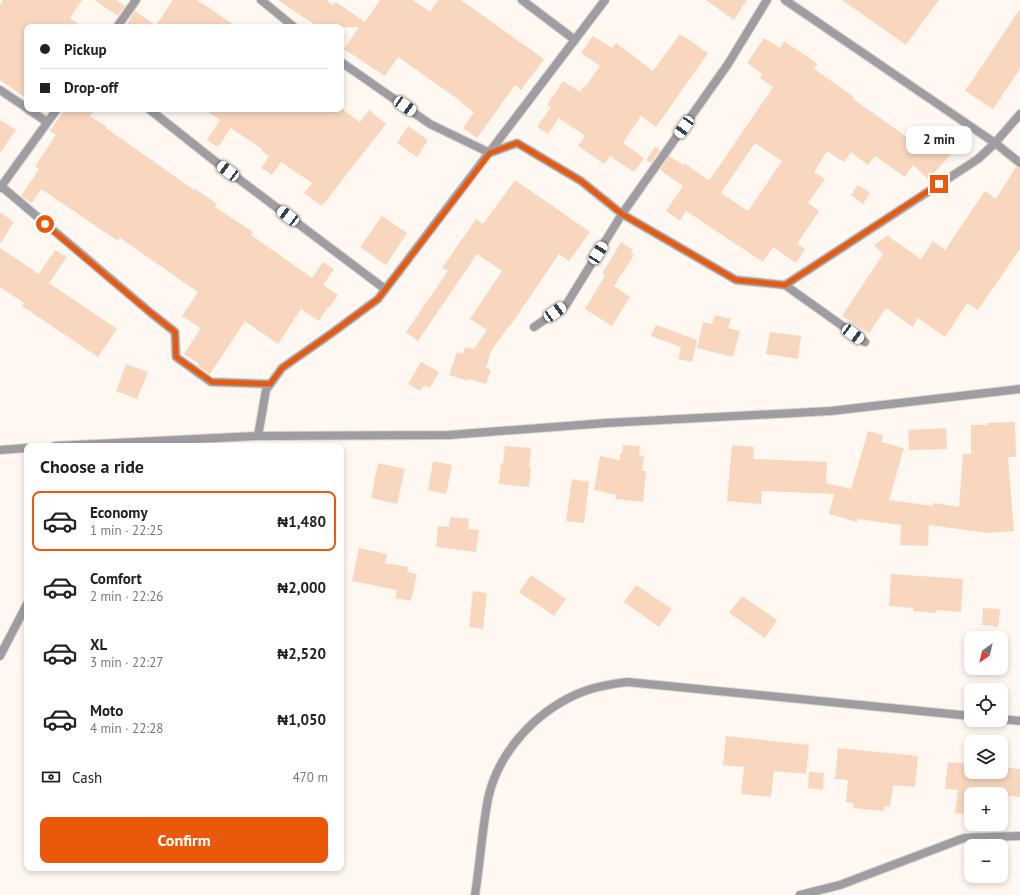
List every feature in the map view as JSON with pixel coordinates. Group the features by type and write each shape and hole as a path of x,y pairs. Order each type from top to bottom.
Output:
{"street":[{"path":"119,24 136,0"},
{"path":"261,0 290,24"},
{"path":"522,0 575,40"},
{"path":"258,436 266,390 282,368 378,299 606,0"},
{"path":"534,327 566,305 622,214 728,64 767,0"},
{"path":"785,0 794,2 995,143 1020,163"},
{"path":"344,64 430,124 490,153 517,143 581,181 622,214 736,280 785,285 865,342"},
{"path":"0,90 24,106"},
{"path":"32,112 47,122"},
{"path":"55,112 0,187 175,332 176,357 212,382 270,384"},
{"path":"153,112 216,162 385,289"},
{"path":"785,285 978,159 995,143 1020,114"},
{"path":"168,443 212,442 258,436 449,435 606,423 831,411 1020,389"},
{"path":"0,450 24,448"},
{"path":"0,656 24,610"},
{"path":"475,895 488,798 502,762 512,746 536,720 554,707 578,694 594,688 627,682 964,715"},
{"path":"1008,720 1020,721"},
{"path":"800,895 840,885 964,838 1020,836"}],"building":[{"path":"3,0 82,0 70,18 79,24 24,24 24,97 0,80 0,5"},
{"path":"94,0 116,0 125,6 118,16"},
{"path":"173,0 197,0 233,24 157,24"},
{"path":"278,0 326,0 333,5 336,2 365,22 380,0 413,0 430,12 438,0 461,0 544,59 521,90 515,85 477,138 463,128 474,112 398,57 385,76 344,49 359,27 344,27 344,24 314,24"},
{"path":"706,0 747,0 734,20"},
{"path":"842,0 939,0 906,45"},
{"path":"1020,9 1020,69 993,109 965,91"},
{"path":"135,11 154,24 127,24"},
{"path":"680,34 708,53 656,127 641,116 623,143 644,158 634,172 610,156 604,164 578,146 585,136 559,118 548,134 537,127 551,107 547,105 563,81 580,92 600,66 581,53 593,36 612,48 616,43 653,71"},
{"path":"764,38 780,48 784,41 818,64 814,69 854,97 853,99 921,147 940,127 960,145 928,179 913,165 905,177 875,156 868,165 851,152 844,162 827,151 814,172 825,179 808,203 819,211 797,244 805,249 796,263 773,247 763,262 686,211 680,221 666,211 683,186 660,170 669,156 683,165 684,163 708,180 711,178 773,87 760,78 762,74 747,63","holes":["755,143 782,161 748,211 721,193"]},
{"path":"344,110 360,122 369,110 386,124 322,206 304,193 312,183 281,162 272,175 261,168 269,156 261,150 262,149 231,128 218,147 207,140 220,120 208,112 344,112"},
{"path":"63,112 93,112 90,116 194,190 195,189 217,204 215,207 253,232 251,235 312,278 323,262 334,269 323,285 338,295 319,321 301,309 278,344 245,321 210,374 198,366 199,364 184,354 201,328 182,316 198,292 120,238 118,241 41,189 32,203 21,196 39,169 35,166 56,135 50,131"},
{"path":"0,120 16,130 0,153"},
{"path":"408,126 428,140 417,157 397,143"},
{"path":"655,147 660,150 651,163 646,160"},
{"path":"1016,167 1020,168 1020,249 978,310 967,303 945,337 918,318 913,327 886,308 869,333 842,316 883,254 874,245 888,235 921,259 933,241 945,250 985,191 996,199"},
{"path":"515,180 590,232 569,261 559,254 510,326 491,351 486,368 491,370 486,384 469,379 468,381 449,375 457,352 463,354 465,347 474,349 487,330 470,319 502,271 477,254 418,341 406,332 448,271 442,268 476,219 483,224"},
{"path":"858,185 870,193 863,204 851,195"},
{"path":"0,212 14,222 0,244"},
{"path":"382,216 407,233 386,265 360,247"},
{"path":"621,242 633,250 631,253 634,255 614,286 630,297 612,326 585,309 605,276 602,274"},
{"path":"0,248 39,274 55,250 67,257 49,283 117,329 98,357 22,306 24,303 0,287"},
{"path":"715,315 731,319 728,328 740,331 733,357 697,348 703,322 712,324"},
{"path":"656,325 697,340 692,362 678,359 681,347 651,336"},
{"path":"770,332 801,336 798,359 766,354"},
{"path":"421,362 439,372 430,388 425,385 420,391 408,384"},
{"path":"126,364 148,372 137,399 116,391"},
{"path":"1015,422 1016,457 1008,457 1014,531 988,533 929,525 928,546 900,545 901,525 857,519 857,522 829,514 834,494 762,491 761,504 727,501 732,445 754,447 753,459 827,462 826,483 851,489 868,431 883,435 881,442 904,448 889,500 933,506 933,503 959,507 963,454 971,454 971,425"},
{"path":"946,428 947,449 909,450 908,430"},
{"path":"623,445 640,446 639,455 644,456 642,471 646,471 643,502 616,499 616,495 594,490 600,456 620,460"},
{"path":"505,446 531,448 529,487 499,484 501,463 503,464"},
{"path":"433,461 452,465 446,494 428,490"},
{"path":"378,463 405,469 397,504 371,498"},
{"path":"572,479 589,482 584,523 566,521"},
{"path":"450,517 469,519 468,529 479,530 476,552 436,547 438,526 449,527"},
{"path":"359,548 387,554 385,563 408,567 407,572 417,574 411,601 395,598 397,590 352,581"},
{"path":"891,574 963,579 961,612 936,610 936,613 913,611 913,608 889,606"},
{"path":"531,575 566,599 554,616 519,592"},
{"path":"636,585 672,609 659,627 624,602"},
{"path":"473,591 487,593 483,629 469,627"},
{"path":"742,596 777,620 765,638 729,613"},
{"path":"983,608 1000,609 998,627 982,625"},
{"path":"726,736 809,745 806,774 774,771 771,797 741,794 744,767 723,765"},
{"path":"838,748 918,756 915,787 893,785 890,807 885,806 884,811 853,808 853,803 846,802 848,780 835,779"},
{"path":"948,762 964,763 964,779 1008,779 1008,768 1020,769 1020,797 1008,796 1008,787 964,787 964,814 955,813 958,790 945,789"},
{"path":"809,772 824,773 823,790 808,788"}],"route":[{"path":"45,224 175,332 176,357 212,382 270,384 282,368 378,299 490,153 517,143 581,181 622,214 736,280 785,285 939,184"}]}
